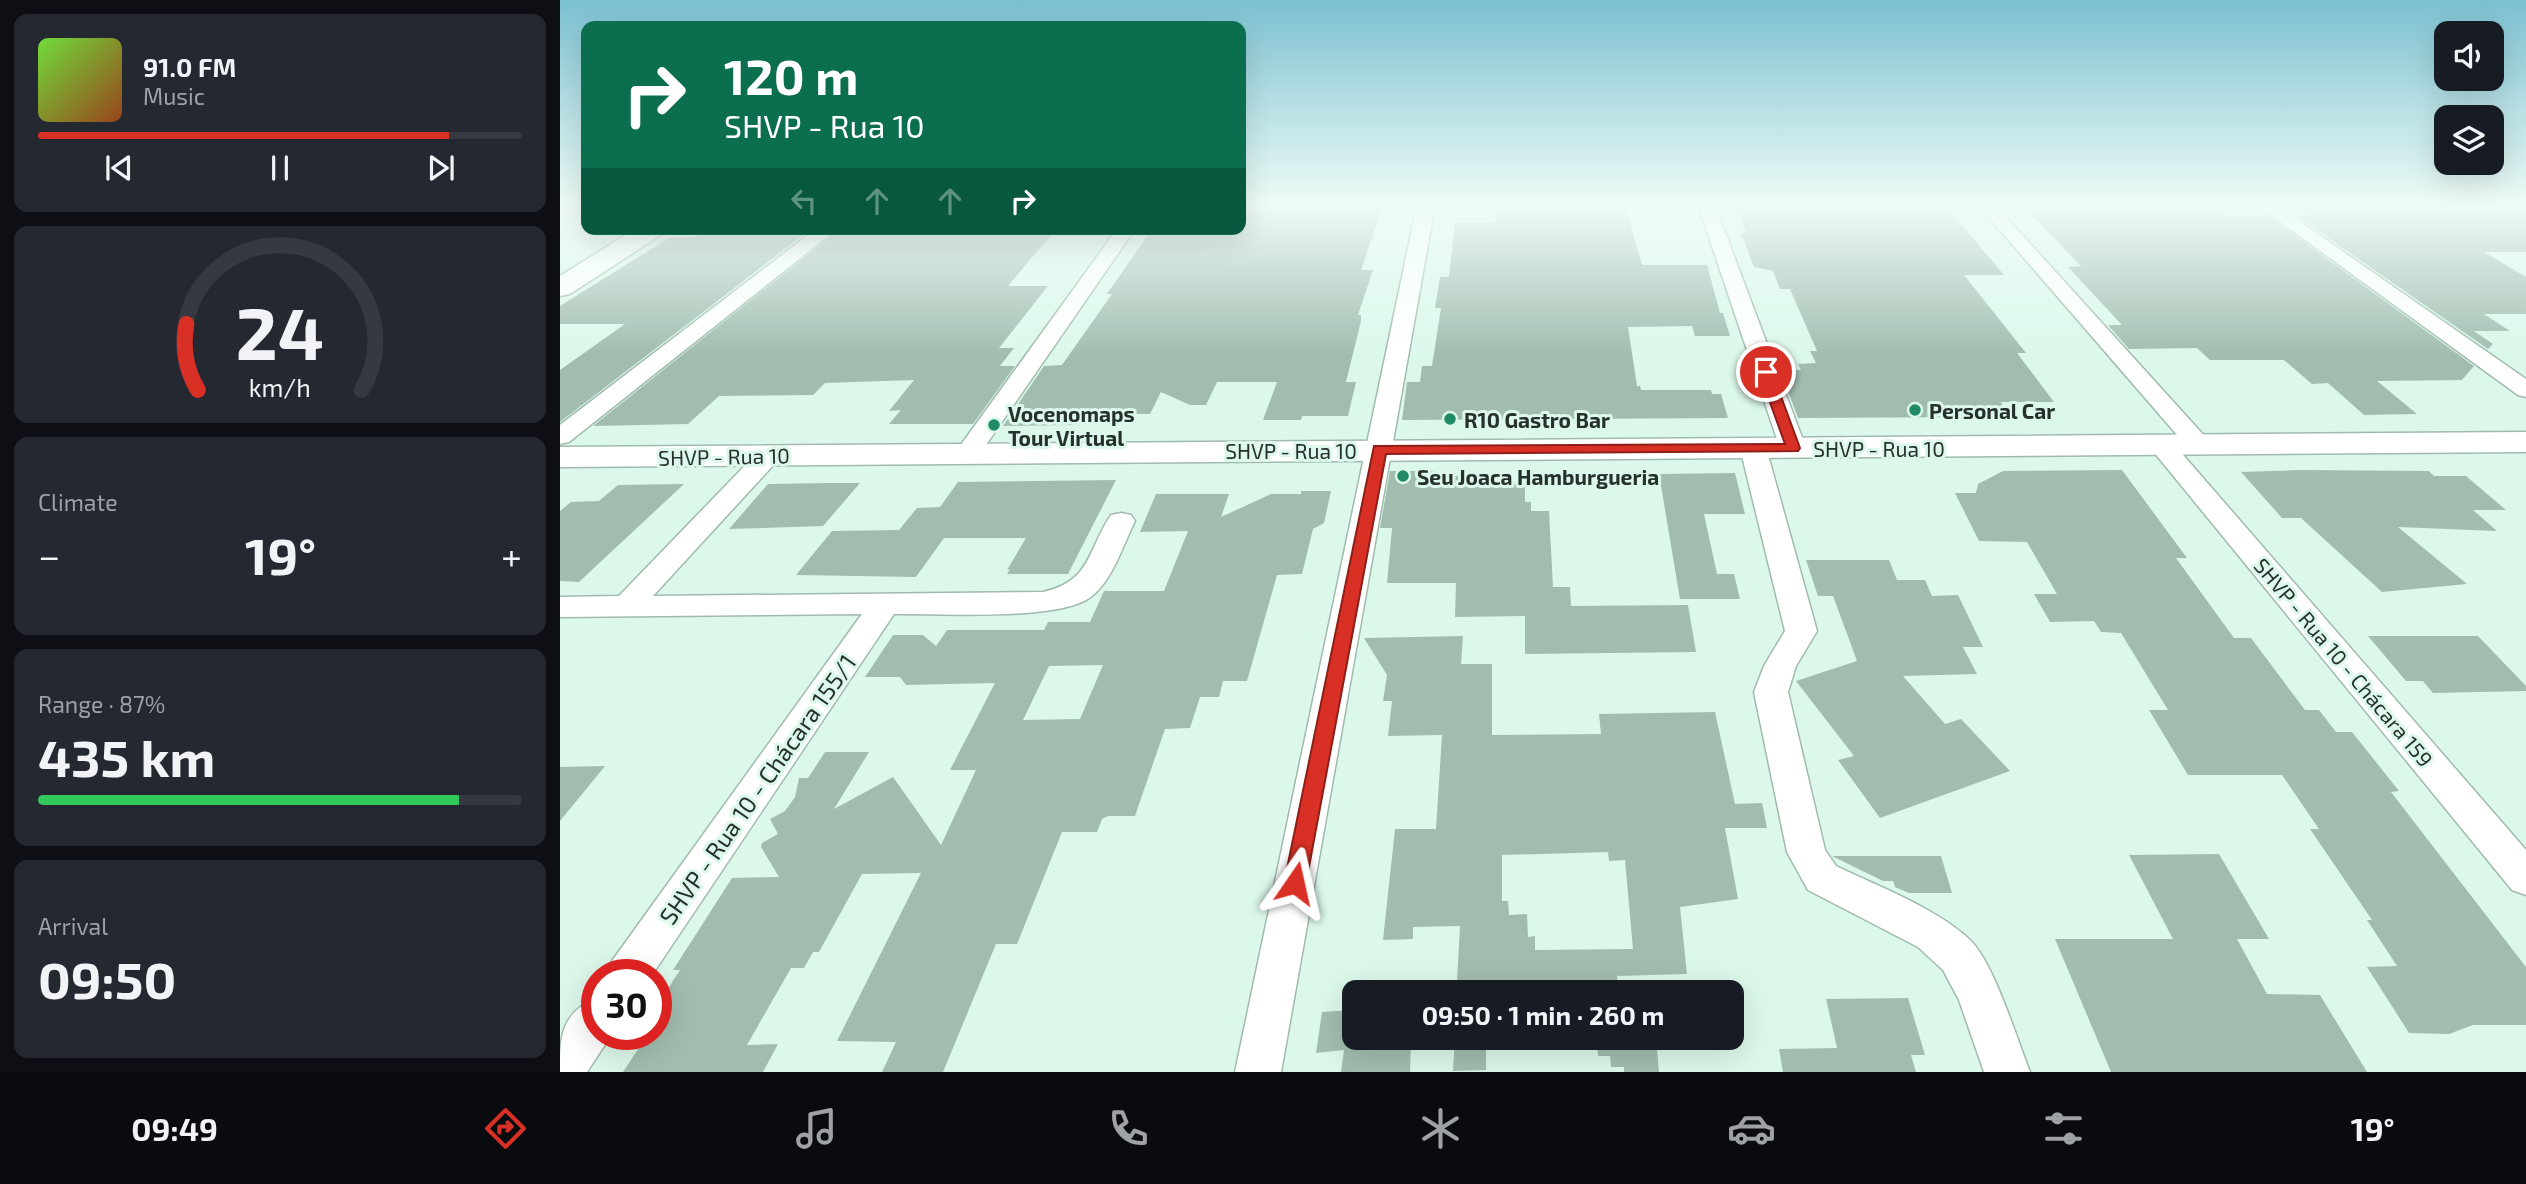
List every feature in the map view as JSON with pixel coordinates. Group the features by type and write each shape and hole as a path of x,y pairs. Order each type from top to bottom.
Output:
{"street":[{"path":"560,288 612,255"},
{"path":"560,438 795,255"},
{"path":"968,453 1108,255"},
{"path":"1258,1072 1416,255"},
{"path":"1724,255 1793,448"},
{"path":"2030,255 2200,446"},
{"path":"2336,255 2526,390"},
{"name":"SHVP - Rua 10","path":"560,457 2526,442"},
{"name":"SHVP - Rua 10 - Chácara 159","path":"2162,446 2526,878"},
{"path":"1753,448 1801,631 1794,646 1781,659 1774,673 1771,692 1806,852 1822,878 1932,934 1958,956 1978,993 2007,1072"},
{"path":"626,607 769,455"},
{"path":"560,607 1043,602 1080,591 1089,582 1121,522"},
{"name":"SHVP - Rua 10 - Chácara 155/1","path":"639,959 887,603"},
{"path":"560,1072 581,1042"}],"building":[{"path":"642,255 777,255 560,422 560,370 625,324 560,324 560,306"},
{"path":"807,255 1034,255 1008,286 1048,286 999,348 1014,348 1000,366 1015,366 973,424 889,424 901,410 889,411 914,380 825,383 813,395 719,396 688,424 593,426"},
{"path":"1134,255 1366,255 1361,270 1373,270 1358,315 1361,315 1361,321 1346,382 1356,382 1348,416 1302,416 1301,420 1263,420 1277,382 1217,382 1206,405 1190,405 1161,392 1150,414 1081,413 1074,425 1003,426 1044,366 1062,365 1112,294 1107,294"},
{"path":"1451,255 1639,255 1642,265 1707,265 1720,313 1723,313 1730,336 1695,336 1692,326 1628,327 1637,386 1640,386 1641,390 1711,390 1712,394 1721,394 1728,418 1402,420 1407,382 1420,382 1422,366 1432,366 1441,308 1435,308 1440,277 1449,277"},
{"path":"1749,255 1987,255 2004,275 1964,275 2026,353 2017,353 2054,402 2001,402 2003,407 1965,407 1971,417 1798,418 1780,370 1801,370 1798,364 1816,363 1810,351 1817,351 1790,289 1780,289 1773,271 1754,267"},
{"path":"2070,255 2322,255 2474,366 2462,380 2377,381 2417,414 2364,415 2328,383 2312,384 2284,360 2210,360 2197,348 2129,349 2108,325 2122,325 2068,267 2081,266"},
{"path":"2353,255 2489,255 2526,277 2526,314 2484,314 2510,331 2474,331 2493,344 2488,349"},
{"path":"2122,470 2187,558 2176,558 2234,638 2251,638 2305,710 2319,710 2336,732 2352,732 2399,791 2391,792 2526,967 2526,1025 2473,1025 2449,1034 2409,1033 2367,967 2397,966 2367,920 2372,920 2310,829 2319,829 2282,775 2188,775 2149,710 2168,710 2121,633 2101,632 2094,621 2050,622 2034,594 2057,594 2027,542 1979,541 1955,493 1976,493 1978,484 2003,471"},
{"path":"1390,471 1435,471 1435,476 1472,476 1472,483 1525,484 1525,502 1531,502 1531,511 1549,511 1553,587 1570,587 1571,606 1688,605 1696,652 1525,654 1525,616 1455,617 1456,583 1387,583 1392,528 1380,528"},
{"path":"2429,471 2434,476 2466,476 2506,510 2473,510 2497,531 2398,527 2467,584 2382,592 2301,518 2282,518 2241,472"},
{"path":"1735,473 1745,514 1704,514 1717,574 1734,574 1740,599 1680,599 1659,474"},
{"path":"1116,480 1068,574 1007,574 1026,538 944,538 916,577 796,575 832,531 899,530 917,508 940,507 958,482"},
{"path":"860,483 823,526 729,529 768,484"},
{"path":"684,484 579,582 560,581 560,511 571,502 599,501 618,485"},
{"path":"1331,491 1324,523 1313,529 1302,574 1277,575 1247,681 1223,681 1219,697 1200,697 1190,728 1165,729 1135,816 1108,816 1102,819 1097,832 1062,832 1017,944 996,944 943,1072 882,1072 896,1042 837,1041 921,873 862,874 819,952 813,952 804,968 791,968 747,1045 778,1044 763,1072 623,1072 637,1050 672,1050 672,982 680,970 673,970 732,878 779,877 761,847 762,843 778,834 770,819 785,811 795,797 799,778 808,778 825,752 869,752 834,809 893,777 941,845 976,770 950,770 995,683 906,685 900,677 865,677 893,635 923,635 936,646 947,630 1044,630 1048,622 1090,622 1104,591 1164,591 1188,531 1140,532 1156,494 1229,494 1221,517 1271,494","holes":["1103,665 1080,719 1023,720 1049,666"]},
{"path":"1806,560 1889,560 1897,580 1925,580 1932,596 1958,595 1983,647 1963,647 1977,674 1903,676 1945,724 1961,719 2010,771 1880,818 1838,760 1854,756 1796,681 1857,661 1833,596 1818,596"},
{"path":"1463,636 1461,664 1492,664 1492,735 1601,734 1599,714 1715,712 1735,804 1762,803 1767,828 1725,828 1738,899 1680,907 1687,974 1617,976 1617,980 1457,980 1460,926 1413,927 1413,939 1383,940 1395,829 1436,829 1442,735 1388,736 1392,701 1383,701 1387,675 1364,638","holes":["1608,852 1609,861 1625,860 1633,949 1535,950 1535,936 1528,937 1527,914 1509,915 1508,901 1502,901 1502,855"]},
{"path":"2368,636 2478,636 2526,686 2526,691 2433,693 2423,681 2406,681"},
{"path":"605,766 560,821 560,767"},
{"path":"2219,854 2269,939 2237,939 2267,994 2320,995 2367,1072 2111,1072 2055,939 2173,939 2129,855"},
{"path":"1832,856 1941,856 1952,893 1909,893 1895,887 1893,881 1883,881"},
{"path":"1908,998 1925,1055 1911,1055 1916,1072 1783,1072 1779,1049 1837,1048 1826,999"},
{"path":"1342,1011 1344,1050 1316,1053 1322,1012"},
{"path":"1344,1050 1411,1050 1410,1072 1341,1072"},
{"path":"1454,1050 1486,1050 1486,1070 1453,1071"},
{"path":"1598,1050 1657,1050 1659,1072 1624,1072 1624,1067 1611,1067 1610,1056 1598,1056"}],"place":[{"name":"Personal Car","path":"1915,410"},
{"name":"R10 Gastro Bar","path":"1450,419"},
{"name":"Vocenomaps Tour Virtual","path":"994,425"},
{"name":"Seu Joaca Hamburgueria","path":"1403,476"}],"route":[{"path":"1295,883 1379,449 1793,448 1766,372"}]}
